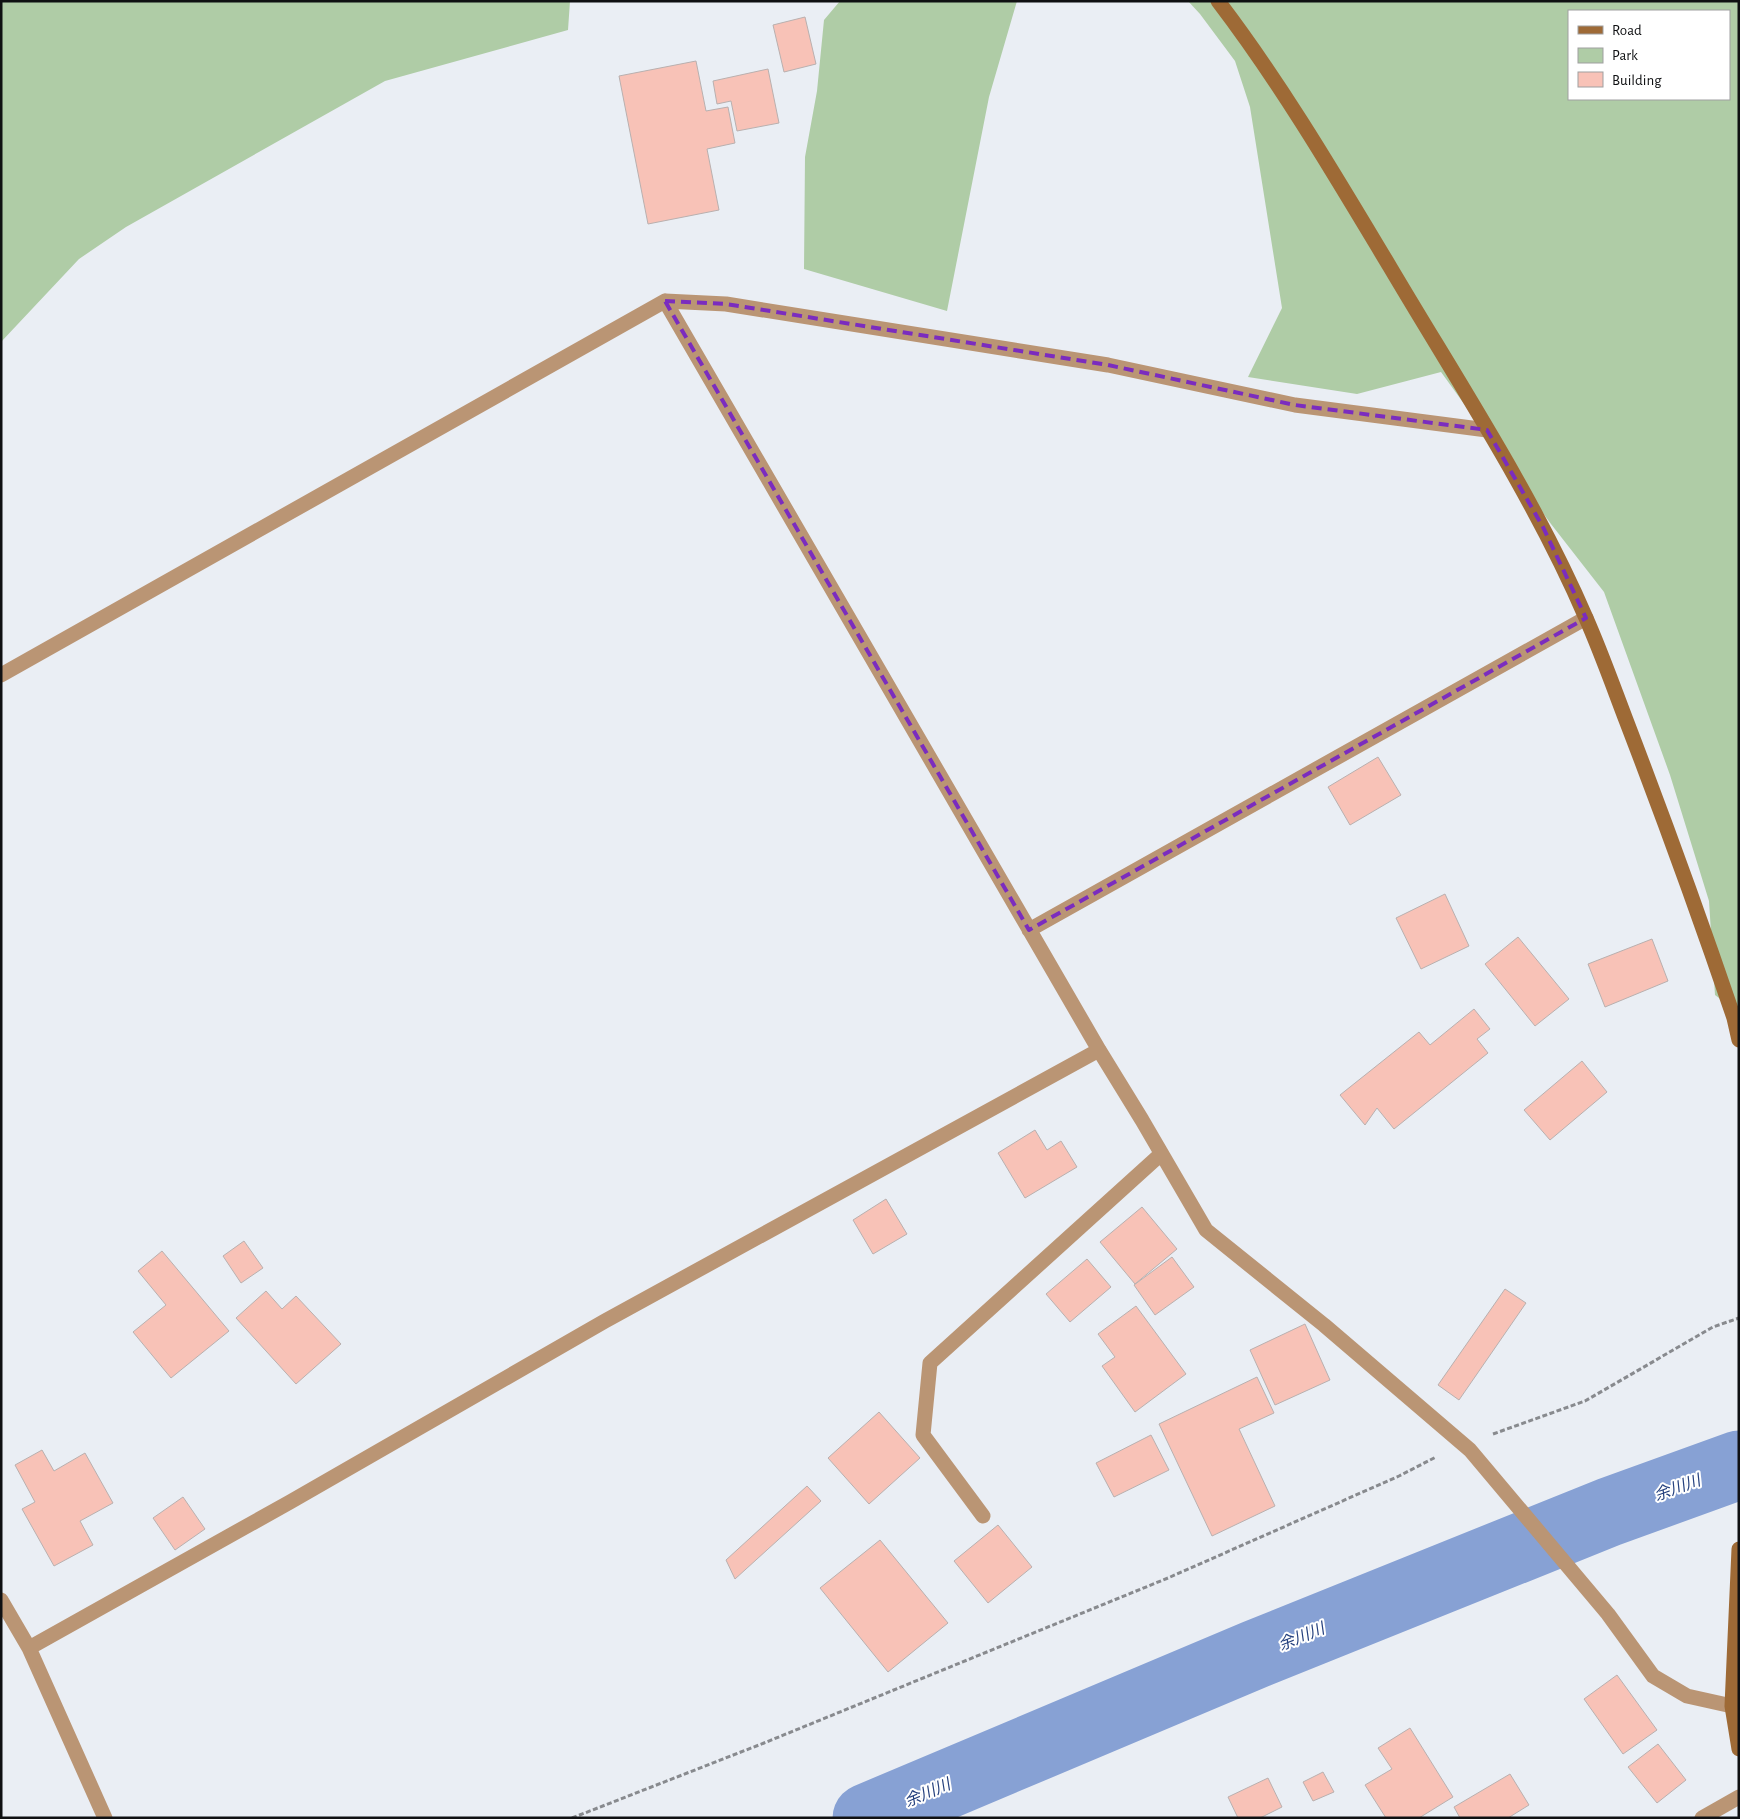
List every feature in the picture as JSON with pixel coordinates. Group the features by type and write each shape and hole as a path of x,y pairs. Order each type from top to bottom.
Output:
{"street":[{"path":"1218,1 1250,43 1340,183 1543,528 1586,618 1690,889 1734,1018 1739,1040"},
{"path":"1,675 665,301 726,304 1108,365 1295,405 1487,430"},
{"path":"665,301 1029,930 1206,1230 1324,1325 1466,1447 1608,1614 1653,1676 1687,1696 1732,1706"},
{"path":"1029,930 1586,618"},
{"path":"29,1648 605,1321 1099,1050"},
{"path":"983,1516 923,1435 930,1363 1162,1154"},
{"path":"1739,1549 1732,1706 1739,1749"},
{"path":"1,1600 29,1648 105,1818"},
{"path":"1702,1818 1739,1797"}],"path":[{"path":"572,1818 764,1743 1168,1578 1466,1447 1585,1401 1713,1327 1739,1318"}],"highlighted area":[{"path":"665,301 726,304 1108,365 1295,405 1487,430 1543,527 1586,618 1029,930"}],"green space":[{"path":"1,1 570,1 568,30 385,81 126,227 79,259 1,342"},
{"path":"840,1 1017,1 989,97 947,311 804,269 805,157 817,91 824,20"},
{"path":"1188,1 1739,1 1739,1013 1715,995 1709,901 1670,775 1604,592 1551,524 1441,372 1357,394 1248,377 1282,308 1250,107 1235,61"}],"building":[{"path":"805,17 816,64 784,72 773,25"},
{"path":"696,61 706,111 728,107 735,143 707,149 719,210 648,224 619,76"},
{"path":"768,69 779,123 737,131 731,101 717,104 713,81"},
{"path":"1378,757 1401,795 1350,825 1328,787"},
{"path":"1445,894 1469,946 1421,969 1396,918"},
{"path":"1518,937 1569,999 1535,1026 1485,964"},
{"path":"1652,939 1668,981 1605,1007 1588,964"},
{"path":"1474,1009 1490,1029 1477,1039 1488,1053 1394,1129 1377,1108 1365,1125 1340,1095 1419,1032 1430,1045"},
{"path":"1582,1061 1607,1092 1550,1140 1524,1110"},
{"path":"1035,1130 1047,1150 1061,1141 1077,1167 1025,1198 998,1153"},
{"path":"886,1199 907,1234 873,1254 853,1220"},
{"path":"1142,1207 1177,1249 1135,1284 1100,1242"},
{"path":"244,1241 263,1268 241,1283 223,1256"},
{"path":"162,1251 229,1331 171,1378 133,1332 166,1305 138,1271"},
{"path":"1172,1257 1194,1287 1155,1315 1134,1285"},
{"path":"1087,1259 1111,1287 1070,1322 1046,1294"},
{"path":"1505,1289 1526,1303 1459,1400 1438,1385"},
{"path":"266,1291 282,1309 296,1296 341,1344 296,1384 236,1318"},
{"path":"1136,1306 1186,1374 1135,1412 1102,1366 1115,1357 1098,1334"},
{"path":"1305,1324 1330,1380 1275,1405 1250,1350"},
{"path":"1257,1377 1274,1413 1239,1429 1275,1506 1212,1536 1159,1424"},
{"path":"879,1412 920,1458 869,1504 828,1458"},
{"path":"1151,1435 1169,1470 1114,1497 1096,1463"},
{"path":"42,1450 54,1471 85,1453 113,1503 80,1521 93,1545 54,1566 22,1509 35,1502 15,1465"},
{"path":"807,1486 821,1501 735,1579 726,1560"},
{"path":"183,1497 205,1529 175,1550 153,1518"},
{"path":"998,1525 1032,1567 988,1603 954,1561"},
{"path":"880,1540 948,1623 888,1672 820,1588"},
{"path":"1617,1675 1657,1730 1623,1754 1584,1699"},
{"path":"1410,1728 1453,1797 1419,1818 1386,1818 1365,1785 1392,1769 1378,1748"},
{"path":"1658,1744 1686,1780 1657,1803 1628,1767"},
{"path":"1323,1772 1334,1792 1313,1801 1303,1782"},
{"path":"1510,1774 1529,1805 1508,1818 1460,1818 1454,1807"},
{"path":"1268,1778 1282,1807 1260,1818 1238,1818 1228,1797"}],"waterway":[{"name":"余川川","path":"867,1818 1256,1654 1609,1512 1739,1465"}]}
